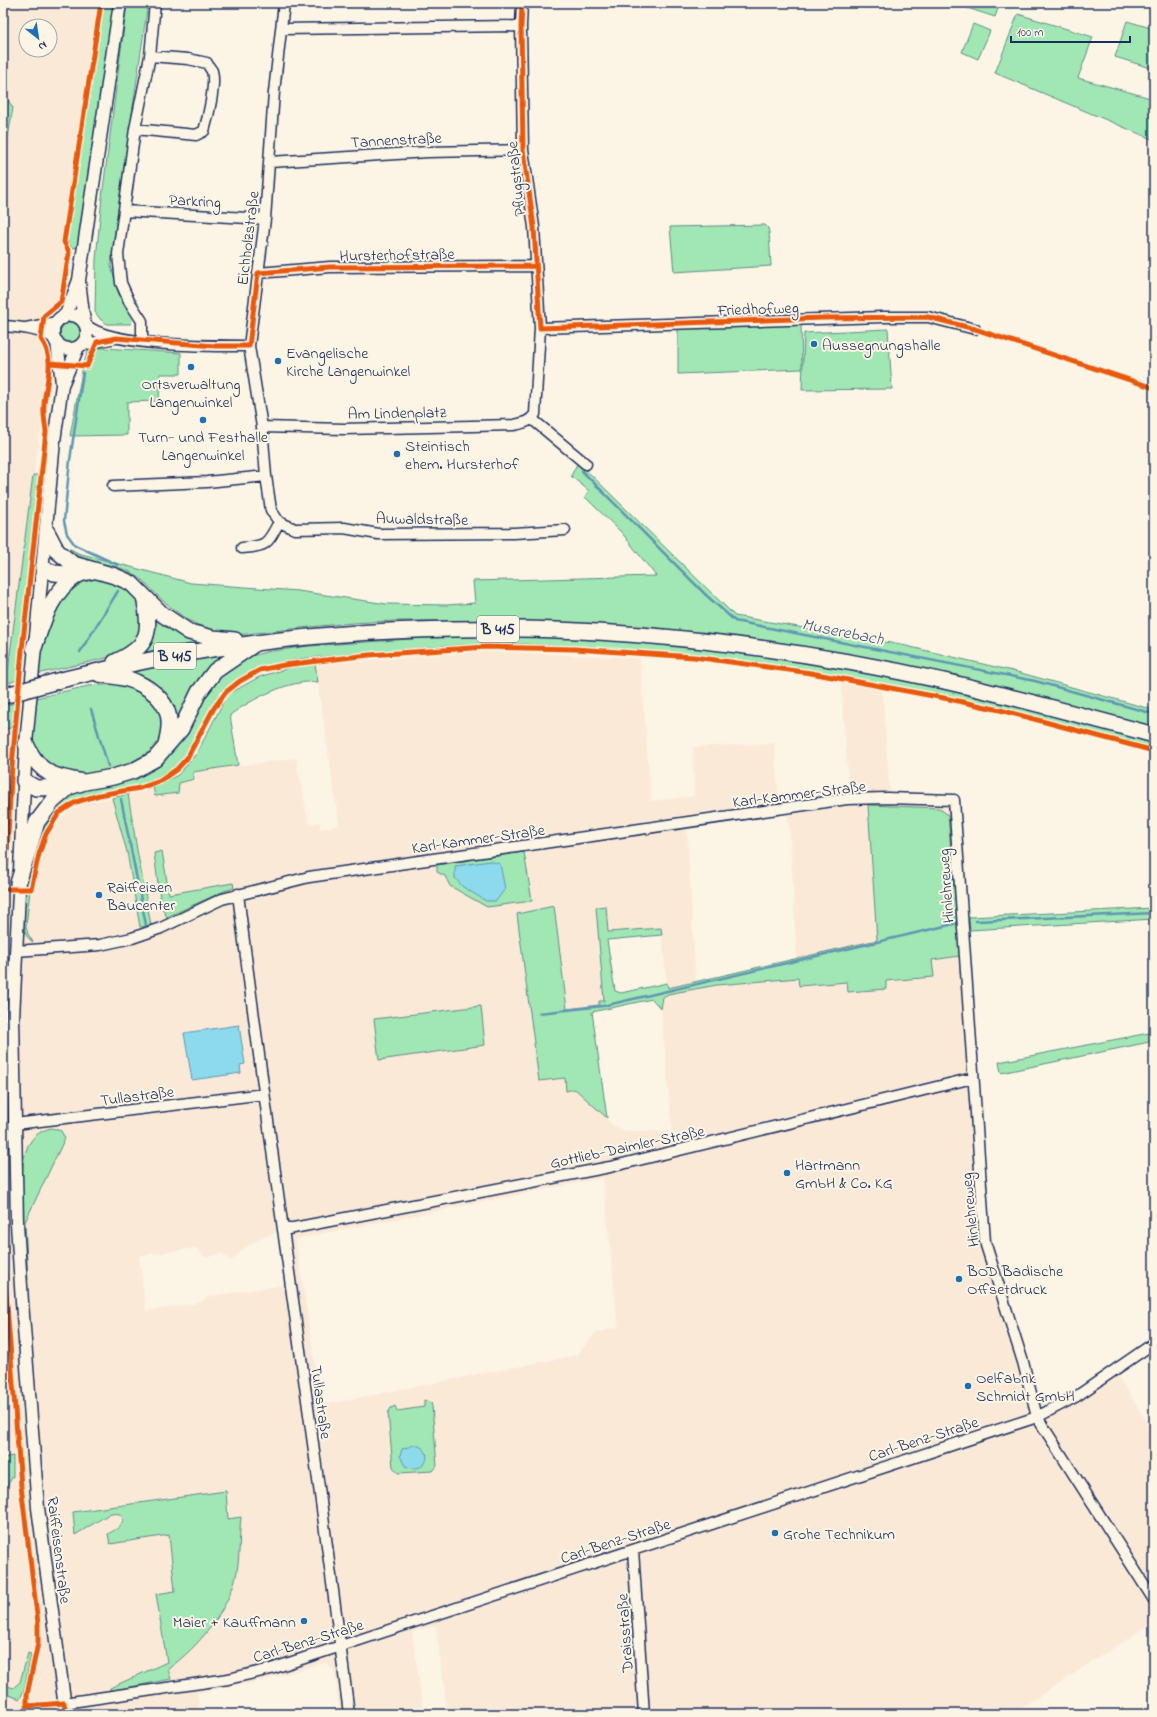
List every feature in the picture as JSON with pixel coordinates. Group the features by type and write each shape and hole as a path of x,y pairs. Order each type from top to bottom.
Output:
{"main road":[{"path":"46,532 57,551 81,570"},
{"path":"43,568 54,573 81,570 116,576 131,584 162,614 189,632 213,638 258,642"},
{"path":"34,648 44,618 51,603 59,592 81,570"},
{"path":"93,672 131,655 140,647 144,640 148,622 144,597"},
{"name":"B 415","path":"3,696 93,672 165,657 258,642 308,636 384,631 469,628 572,630 692,639 772,650 942,681 1044,705 1154,735"},
{"path":"24,781 40,778 65,783 84,782 112,777 133,771 155,759 181,729 199,692 216,671 258,642"},
{"path":"93,672 135,681 153,692 161,699 166,708 170,726 165,749"},
{"path":"26,744 38,766 65,783"},
{"path":"18,883 37,822 65,783"}],"street":[{"path":"56,341 54,330 67,312 79,280 120,3"},
{"path":"142,341 142,321 129,301 121,283 118,254 135,129 150,56 155,3"},
{"name":"Eichholzstraße","path":"266,476 262,427 249,346 265,219 274,92 284,3"},
{"name":"Pflugstraße","path":"522,3 521,26 524,150 534,226 540,328 535,414 532,419"},
{"path":"281,29 521,26"},
{"path":"135,129 196,136 204,131 207,122 212,85 212,71 207,63 188,59 150,56"},
{"name":"Tannenstraße","path":"270,162 428,152 524,150"},
{"name":"Parkring","path":"124,211 265,219"},
{"name":"Hursterhofstraße","path":"258,273 330,267 536,266"},
{"path":"79,280 86,338 80,346"},
{"path":"26,328 72,316 76,317 91,330 116,338 216,346 249,346"},
{"name":"Friedhofweg","path":"540,328 883,317 928,318 975,329"},
{"path":"3,326 26,328 50,335 67,349 116,338"},
{"name":"Raiffeisenstraße","path":"56,341 62,385 54,441 26,744 18,883 13,1018 17,1224 22,1302 38,1508 65,1708"},
{"name":"Raiffeisenstraße","path":"62,385 80,346"},
{"path":"532,419 586,464"},
{"name":"Am Lindenplatz","path":"262,427 344,429 514,425 524,424 532,419"},
{"path":"114,486 207,482 266,476 271,510 279,522 268,542 259,547 242,548"},
{"name":"Auwaldstraße","path":"279,522 295,529 344,528 378,534 498,533 565,530"},
{"name":"Karl-Kammer-Straße","path":"16,951 100,945 132,938 161,928 222,899 309,877 847,799 888,798 954,800"},
{"name":"Hinlehreweg","path":"954,800 985,1242 1023,1362 1037,1417 1154,1600"},
{"name":"Tullastraße","path":"238,894 349,1714"},
{"name":"Gottlieb-Daimler-Straße","path":"283,1230 610,1167 973,1078"},
{"name":"Tullastraße","path":"15,1124 264,1094"},
{"name":"Carl-Benz-Straße","path":"65,1708 228,1679 271,1669 1037,1417 1078,1396 1154,1343"},
{"name":"Draisstraße","path":"633,1550 644,1714"}],"shaded area":[{"path":"3,3 100,3 62,241 66,260 60,298 39,316 38,337 46,352 40,429 8,670 3,671"},
{"path":"486,651 640,658 651,801 694,796 693,747 774,743 779,801 849,795 841,681 882,688 890,793 959,797 991,1237 1042,1401 1049,1405 1061,1403 1113,1368 1154,1433 1154,1622 1018,1710 1019,1714 447,1714 436,1626 412,1632 423,1706 387,1710 388,1714 340,1714 334,1670 325,1663 266,1680 197,1693 201,1714 3,1714 3,1694 20,1699 24,1690 31,1654 28,1654 20,1682 13,1688 3,1684 3,1493 13,1476 13,1456 3,1458 3,730 13,727 4,874 40,874 42,855 51,830 66,813 84,803 112,798 127,852 141,927 150,925 128,794 153,787 155,796 178,793 179,783 194,780 193,772 296,758 309,824 320,822 320,829 339,825 315,664","holes":["868,805 948,815 960,957 931,960 933,977 886,981 886,989 849,992 847,982 800,986 798,978 717,985 668,994 663,997 661,1009 672,1131 625,1131 608,1122 607,1118 575,1089 566,1091 565,1078 539,1081 554,906 567,1009 599,1005 604,1001 596,907 606,906 608,932 661,928 667,988 696,982 687,829 787,814 789,824 797,958 877,940","603,1178 618,1327 595,1333 577,1355 321,1405 296,1239","278,1232 284,1285 210,1296 198,1303 146,1311 139,1256 196,1248 206,1258 222,1253 231,1261 244,1249 259,1239","226,1492 228,1520 241,1518 238,1543 226,1603 207,1631 180,1660 168,1669 110,1688 167,1663 156,1594 175,1591 169,1534 129,1542 117,1529 121,1526 123,1519 120,1514 115,1512 75,1535 73,1512"]}],"green space":[{"path":"104,3 116,3 86,188 79,246 75,248 71,247 67,239"},
{"path":"127,3 148,3 111,266 120,298 132,320 131,324 107,324 100,319 95,312 96,259 102,197"},
{"path":"952,3 1000,3 995,17"},
{"path":"1018,14 1093,37 1078,78 1154,99 1154,140 995,73"},
{"path":"1127,21 1154,29 1154,69 1115,57"},
{"path":"973,24 990,31 978,59 962,52"},
{"path":"8,100 13,108 5,154 3,154 3,130"},
{"path":"765,225 769,232 771,266 674,272 670,227"},
{"path":"71,322 79,325 82,333 79,341 71,344 63,341 60,333 63,325"},
{"path":"801,323 802,369 678,374 678,327"},
{"path":"888,329 892,389 802,390 804,333"},
{"path":"89,347 181,353 181,374 160,374 159,401 127,402 127,435 70,436 83,366"},
{"path":"578,462 735,616 902,645 1021,673 1154,710 1154,730 726,637 602,626 477,621 394,621 334,625 235,635 223,633 202,627 185,618 159,597 145,582 132,573 121,568 89,560 75,553 69,548 78,553 191,583 298,591 387,604 447,605 475,603 473,581 656,576 622,533 585,497 589,491 571,476"},
{"path":"33,475 39,475 17,680 3,685 3,671 8,670"},
{"path":"101,576 119,584 131,592 139,602 143,611 144,634 124,654 37,674 49,619 63,593 87,578"},
{"path":"150,609 209,643 139,656"},
{"path":"467,635 635,640 701,647 832,667 961,693 1090,725 1154,743 1154,750 1090,732 963,700 898,686 768,664 703,656 637,650 506,644 442,646 305,658 274,664 259,669 245,675 231,685 212,710 187,752 176,765 163,775 140,785 79,799 68,804 59,811 51,819 40,840 30,887 24,886 46,816 76,791 136,774 200,703 219,674 248,657 266,652 309,646"},
{"path":"236,651 175,731 172,717 118,672"},
{"path":"315,664 318,682 296,684 272,691 230,715 238,765 193,772 194,779 179,783 178,793 155,796 153,787 178,775 197,753 227,695 259,677 289,668"},
{"path":"117,684 135,687 144,691 165,716 161,742 152,752 137,762 104,772 82,775 63,774 36,754 32,739 36,698 88,686"},
{"path":"15,703 13,727 3,730 3,706"},
{"path":"128,794 151,925 140,927 127,852 112,798"},
{"path":"868,805 939,808 948,815 960,956 932,960 934,977 886,981 886,989 848,992 847,982 799,986 798,978 717,985 668,994 663,997 661,1009 652,999 592,1012 607,1118 575,1089 566,1091 565,1078 539,1081 517,914 554,906 567,1009 599,1005 599,1001 604,1001 596,907 606,906 608,932 661,928 662,935 607,940 615,991 621,993 667,983 668,988 877,940"},
{"path":"162,851 169,894 233,883 234,888 224,891 167,917 161,906 154,853"},
{"path":"524,852 532,901 487,907 450,886 445,876 437,872 437,865"},
{"path":"24,890 30,890 26,927 33,942 28,938 23,925 22,911"},
{"path":"1154,908 1154,919 970,930 969,917"},
{"path":"481,1006 485,1045 379,1060 374,1019"},
{"path":"1154,1032 1154,1041 1001,1073 999,1062"},
{"path":"52,1128 61,1131 65,1138 25,1222 28,1280 25,1280 22,1200 22,1174 24,1160 28,1146 36,1135"},
{"path":"424,1400 431,1403 432,1406 437,1466 433,1471 398,1473 393,1467 388,1413 391,1408 395,1406 397,1411 424,1407"},
{"path":"13,1456 13,1476 3,1493 3,1458"},
{"path":"226,1491 228,1519 241,1517 239,1555 236,1576 226,1603 210,1628 200,1640 168,1669 171,1679 110,1691 110,1688 167,1662 156,1594 175,1591 169,1535 110,1544 108,1534 120,1526 123,1521 120,1514 111,1513 75,1535 73,1512"},
{"path":"28,1653 31,1654 24,1690 20,1699 3,1693 3,1684 13,1688 20,1682"}],"water":[{"path":"490,861 500,864 505,889 496,901 486,901 463,887 455,878 455,866"},
{"path":"239,1025 245,1064 240,1065 241,1073 192,1080 184,1033"},
{"path":"414,1445 421,1447 427,1455 424,1464 413,1468 405,1466 400,1456 402,1449"}],"waterway":[{"path":"83,373 70,460 64,521 67,534 75,545 118,565"},
{"name":"Muserebach","path":"582,471 707,596 735,621 1035,681 1154,714"},
{"path":"80,652 118,591"},
{"path":"91,709 108,766"},
{"path":"121,799 146,925"},
{"path":"976,921 1154,913"},
{"path":"539,1013 603,1006 954,924"}],"cycle path":[{"path":"3,880 6,872 11,778 22,650 46,432 44,407 49,363 46,347 41,339 44,316 61,302 69,252 64,242 101,3"},
{"path":"522,3 523,150 534,227 540,328 824,318 928,317 975,329 1154,388"},
{"path":"50,363 87,366 97,342 116,338 215,346 249,346 258,273 330,267 536,266"},
{"path":"3,889 31,889 39,854 46,834 59,813 76,802 99,795 140,788 160,781 177,769 187,758 214,708 226,692 240,681 260,670 284,665 369,655 486,647 575,649 694,657 811,673 949,699 1000,710 1154,751"},
{"path":"3,1255 21,1486 38,1623 38,1643 27,1695 27,1706 64,1703 66,1714"}],"place":[{"name":"Aussegnungshalle","path":"814,344"},
{"name":"Evangelische Kirche Langenwinkel","path":"278,361"},
{"name":"Ortsverwaltung Langenwinkel","path":"191,367"},
{"name":"Turn- und Festhalle Langenwinkel","path":"203,420"},
{"name":"Steintisch ehem. Hursterhof","path":"397,454"},
{"name":"Raiffeisen Baucenter","path":"99,895"},
{"name":"Hartmann GmbH & Co. KG","path":"787,1173"},
{"name":"BOD Badische Offsetdruck","path":"959,1279"},
{"name":"Oelfabrik Schmidt GmbH","path":"968,1386"},
{"name":"Grohe Technikum","path":"775,1533"},
{"name":"Maier + Kauffmann","path":"304,1621"}]}
